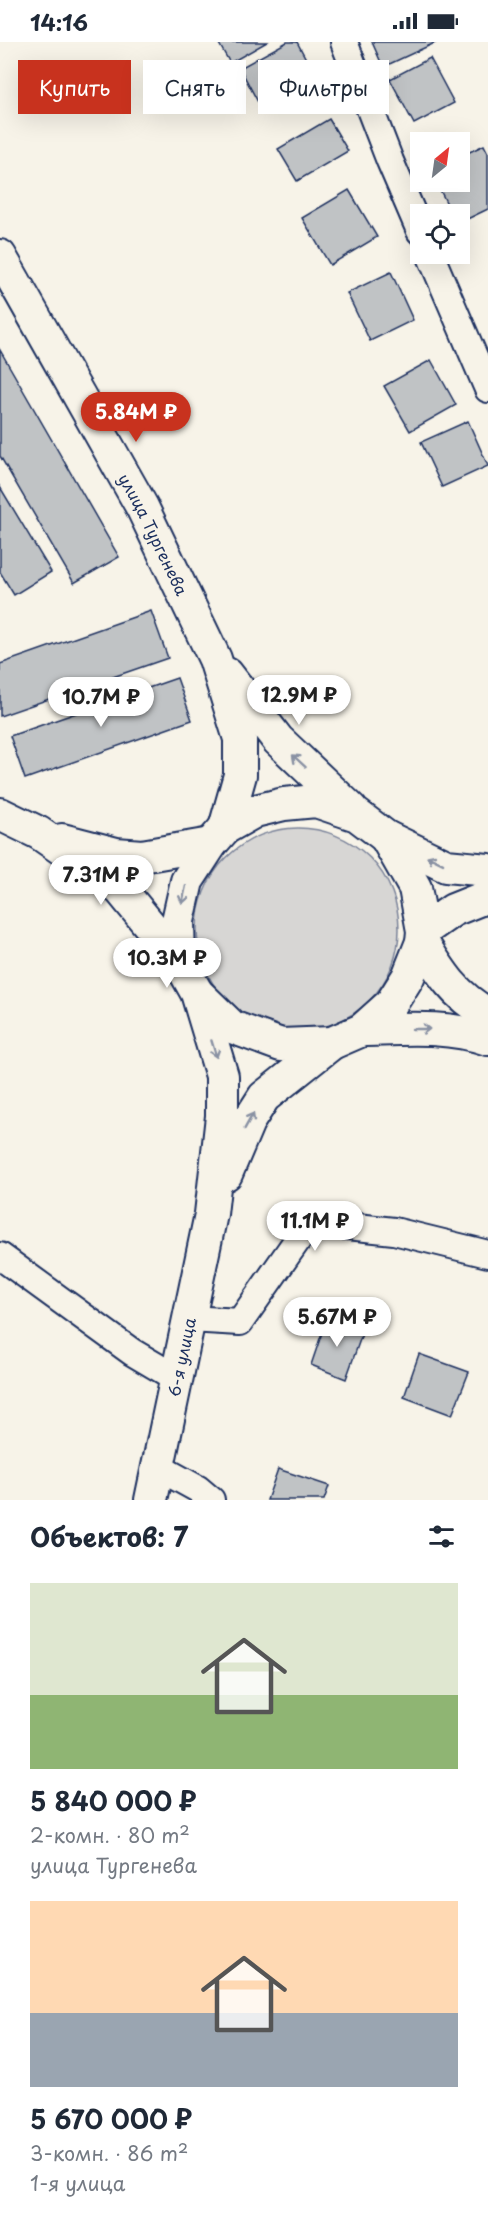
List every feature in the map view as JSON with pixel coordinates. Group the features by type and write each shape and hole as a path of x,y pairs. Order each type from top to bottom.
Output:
{"street":[{"path":"344,42 410,208"},
{"name":"улица Тургенева","path":"0,256 142,507 215,659 240,739 240,775 218,836"},
{"path":"434,264 488,389"},
{"name":"улица Тургенева","path":"215,659 278,740 357,815"},
{"path":"179,961 178,921 187,881 218,836 255,810 316,801 357,815 386,837 446,866 488,870"},
{"path":"0,814 39,833 120,889 179,961 197,993 222,1076 222,1116 211,1214"},
{"path":"39,833 116,854 141,856 218,836"},
{"path":"386,837 415,888 423,936 445,980 471,1004 488,1014"},
{"path":"211,1214 248,1122 264,1097 332,1044 362,1030 391,1004 408,977 423,936 453,910 488,896"},
{"path":"197,993 232,1027 271,1042 281,1045 332,1044"},
{"path":"362,1030 465,1031 488,1039"},
{"name":"6-я улица","path":"151,1500 211,1214"},
{"path":"189,1319 240,1322 310,1222 394,1231 488,1254"},
{"path":"0,1256 132,1352 176,1378"},
{"path":"158,1467 198,1489 211,1500"}],"shaded area":[{"path":"298,828 318,830 337,836 354,845 376,865 391,890 397,909 399,929 397,949 391,968 382,985 362,1007 337,1022 318,1028 298,1030 278,1028 259,1022 242,1013 220,993 205,968 199,949 197,929 199,909 205,890 214,873 234,851 259,836 278,830"}],"building":[{"path":"218,42 267,42 235,60 228,60"},
{"path":"287,42 297,42 307,60 258,60 258,102 246,79 246,65"},
{"path":"372,42 437,42 389,64 389,60 380,60"},
{"path":"430,58 454,103 414,124 390,79"},
{"path":"329,119 348,151 297,181 278,149"},
{"path":"484,145 488,153 488,209 470,218 470,204 447,204 441,192 470,192 470,152"},
{"path":"349,190 377,237 330,265 302,218"},
{"path":"391,272 413,320 370,341 347,293"},
{"path":"0,350 119,557 74,583 0,456"},
{"path":"431,360 456,405 410,431 384,386"},
{"path":"468,421 488,466 442,487 421,442"},
{"path":"0,487 51,572 14,595 0,572"},
{"path":"151,611 168,658 0,716 0,664"},
{"path":"177,678 192,720 25,779 10,736"},
{"path":"327,1318 363,1331 346,1379 311,1365"},
{"path":"419,1354 469,1372 452,1415 404,1397"},
{"path":"278,1469 329,1486 324,1500 267,1500"}]}
